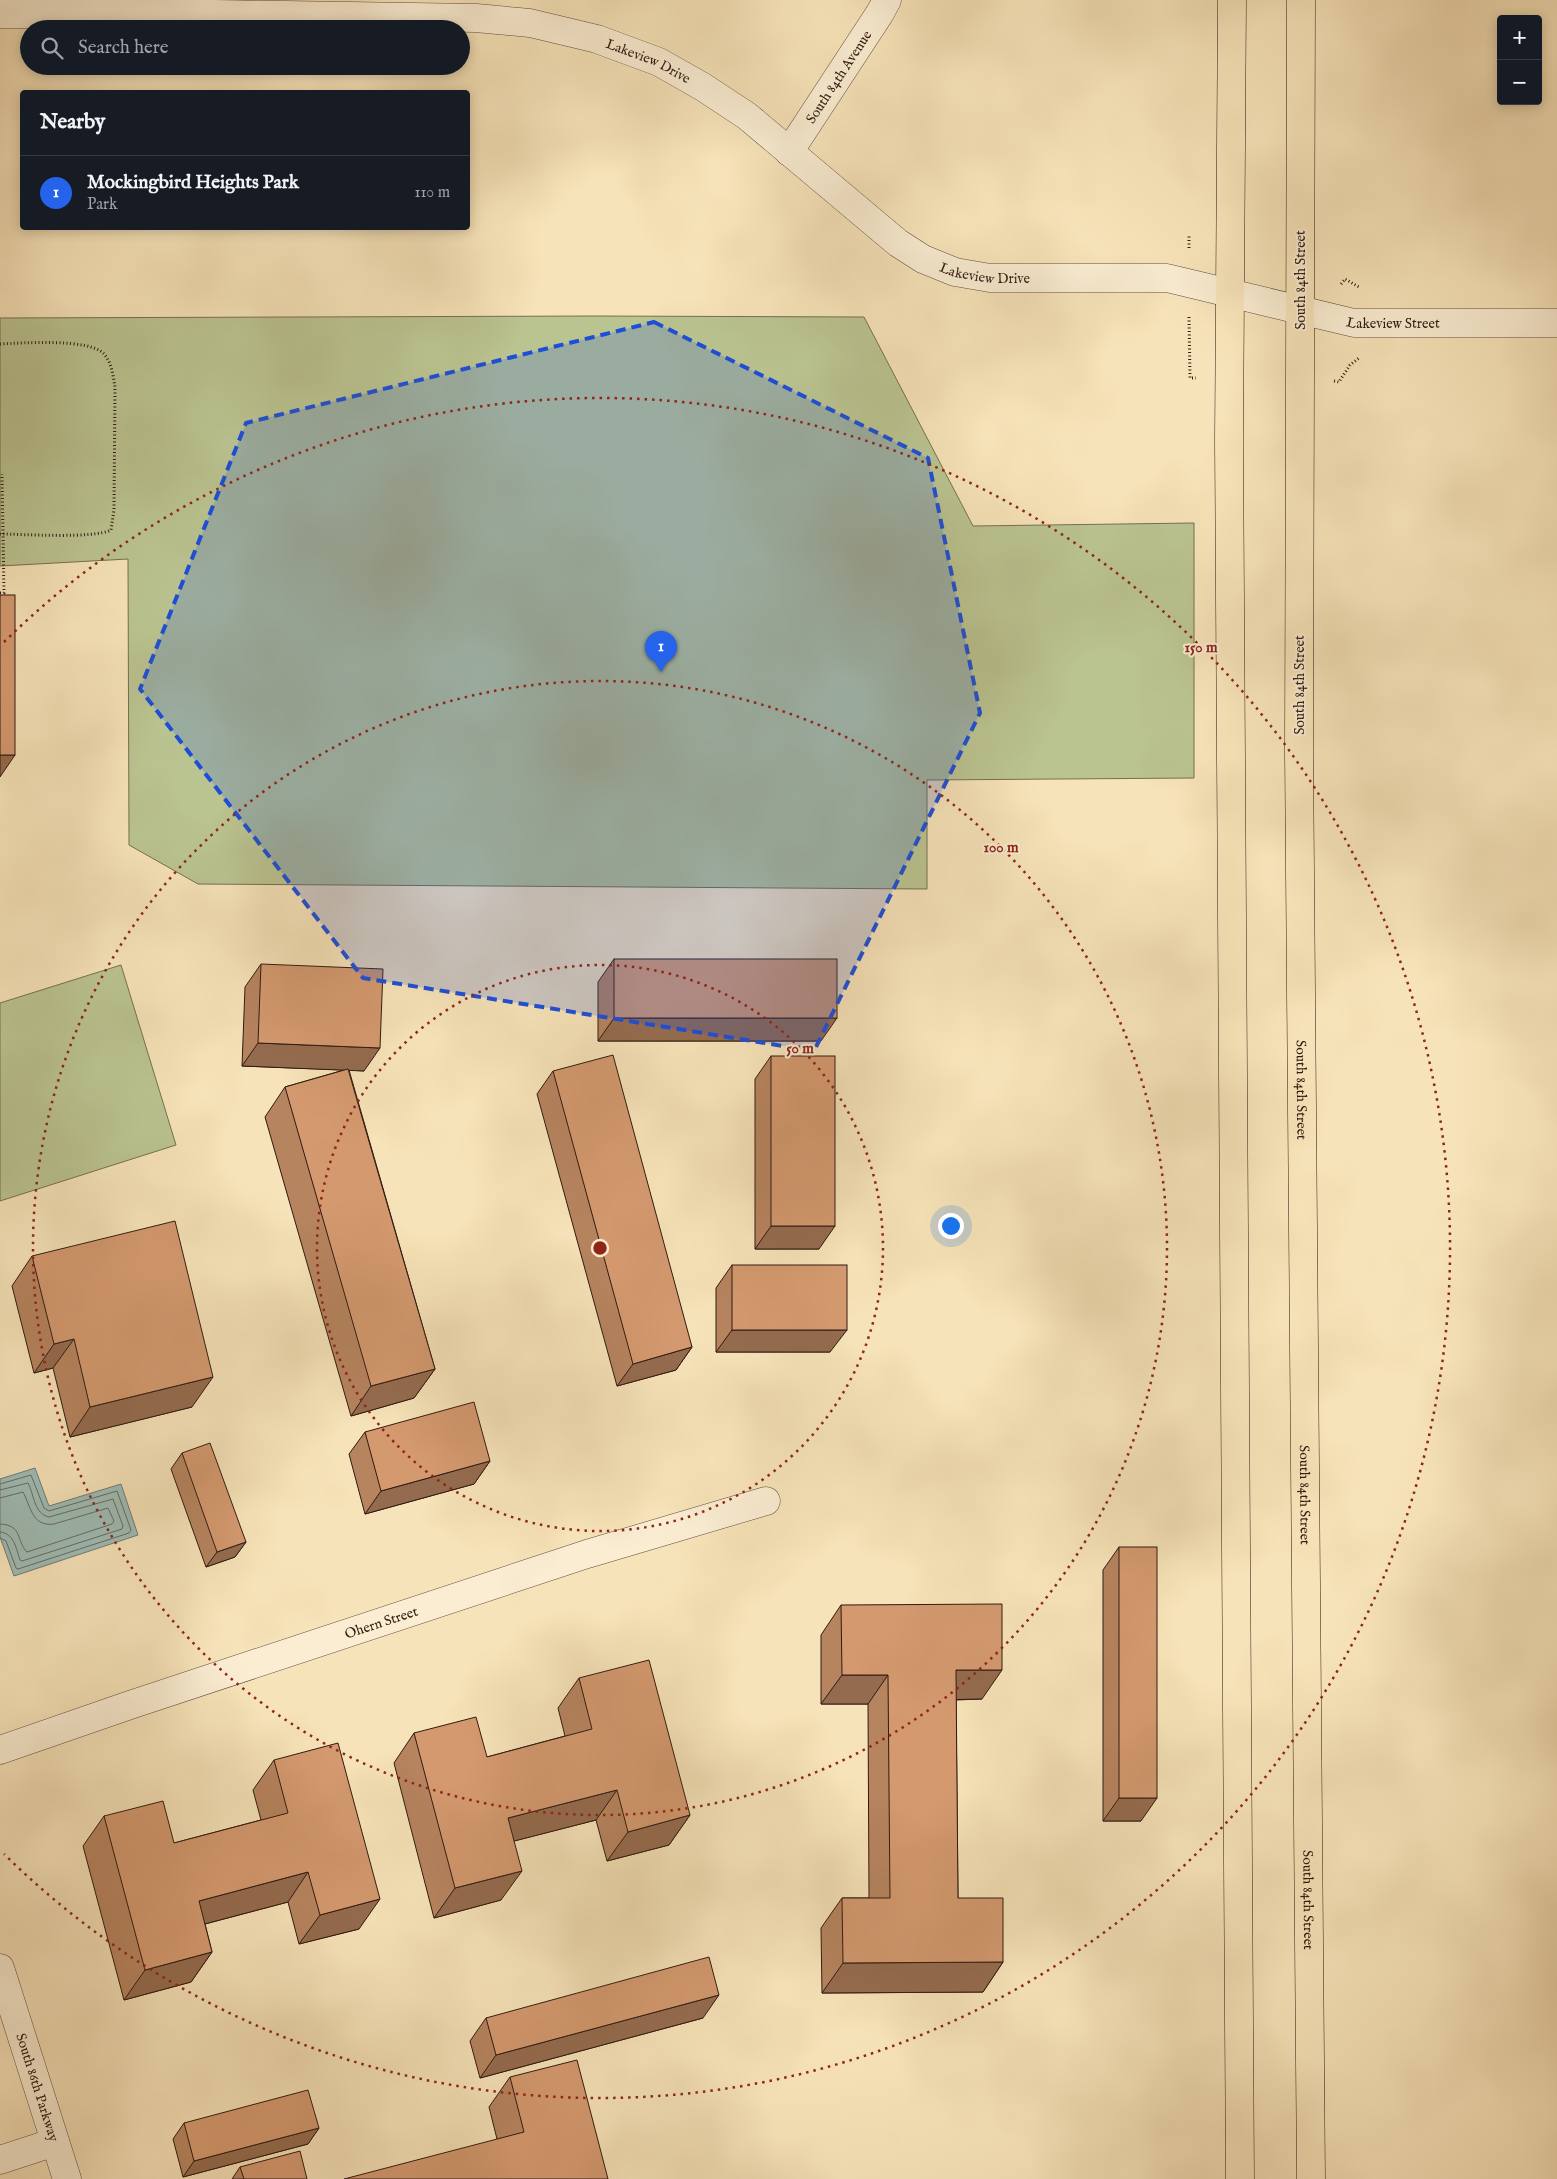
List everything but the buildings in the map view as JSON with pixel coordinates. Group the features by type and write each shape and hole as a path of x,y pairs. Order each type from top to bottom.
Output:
{"main road":[{"path":"1232,0 1232,292 1229,441 1240,2179"},
{"name":"South 84th Street","path":"1301,0 1299,762 1311,2179"}],"street":[{"name":"South 84th Avenue","path":"789,152 887,0"},
{"name":"Lakeview Drive","path":"0,14 215,14 456,18 530,23 597,38 659,62 703,87 747,116 898,242 923,259 955,272 990,278 1167,278 1232,292"},
{"name":"Lakeview Street","path":"1232,292 1354,323 1557,323"},
{"name":"Ohern Street","path":"0,1750 577,1557 766,1501"},
{"name":"South 86th Parkway","path":"0,1968 67,2179"},
{"path":"0,2160 55,2142"}],"path":[{"path":"0,344 69,343 99,350 106,356 112,370 115,387 114,510 111,530 106,533 77,535 2,534"},
{"path":"0,593 4,593 2,474"}],"highlighted area":[{"path":"654,322 928,458 980,713 814,1051 363,978 140,689 246,423"}],"green space":[{"path":"864,317 973,526 1194,523 1194,778 927,780 927,889 198,884 129,845 128,559 0,566 0,318"},
{"path":"121,965 176,1145 0,1201 0,1003"}],"water":[{"path":"35,1468 49,1506 121,1484 138,1535 14,1576 0,1537 0,1479"}],"place":[{"name":"Mockingbird Heights Park","path":"661,672"}]}
